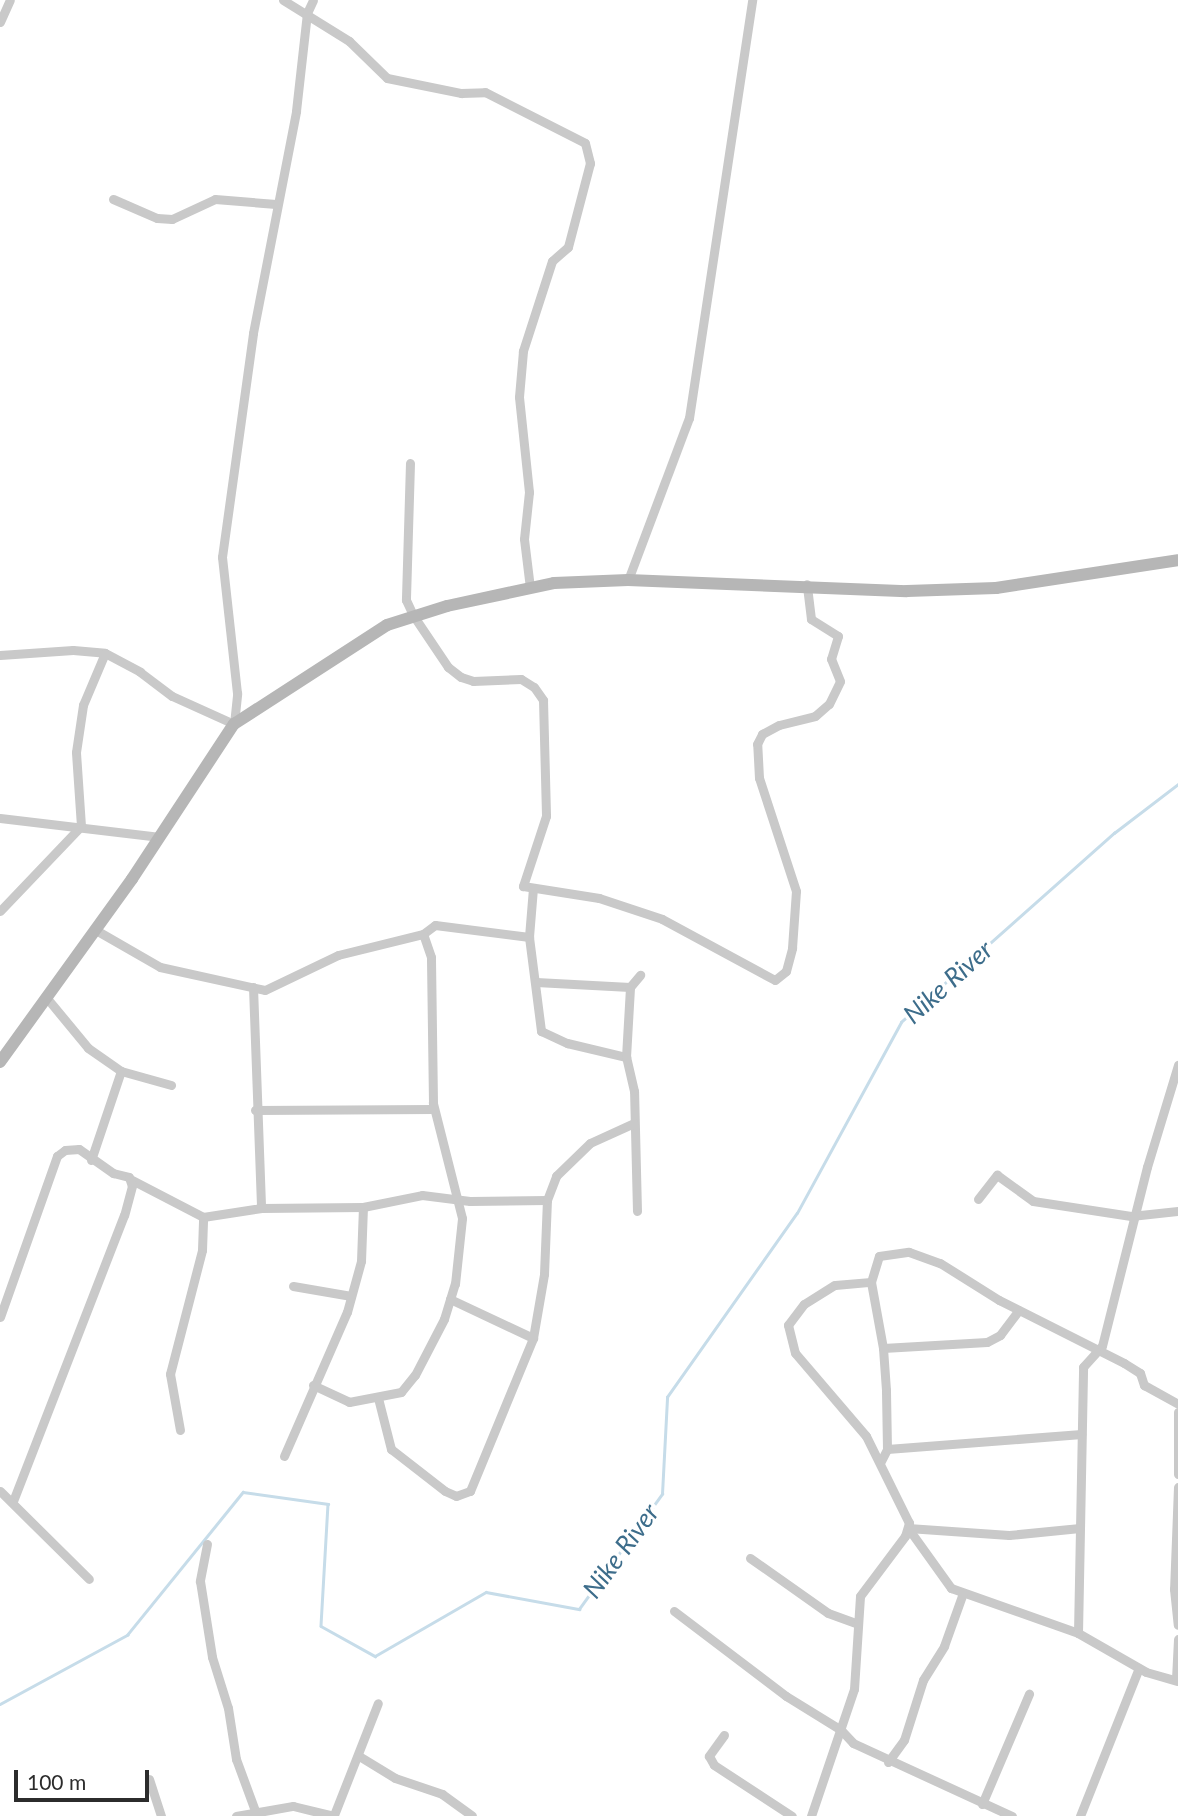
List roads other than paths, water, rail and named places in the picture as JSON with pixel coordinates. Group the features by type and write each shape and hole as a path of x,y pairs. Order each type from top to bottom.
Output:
{"street":[{"path":"0,22 10,0"},
{"path":"283,0 349,41 387,78 461,93 485,92 585,143 590,163 568,247 552,261 523,351 519,397 529,492 524,539 530,588"},
{"path":"234,724 236,681 222,557 253,333 296,111 307,13 313,0"},
{"path":"628,580 689,418 752,0"},
{"path":"113,199 157,218 172,219 215,199 276,204"},
{"path":"410,463 405,600 413,615 448,667 461,677 473,681 520,679 534,687 543,700 546,816 522,881 533,888 599,898 662,919 775,980 786,971 796,891 759,778 757,744 762,734 779,725 815,716 839,689 831,659 838,636 811,620 807,584"},
{"path":"0,1062 160,837 234,724 387,625 413,615 530,588 628,580 807,584 907,591 996,588 1178,560"},
{"path":"0,655 73,650 105,653 140,671 172,696 234,724"},
{"path":"0,911 80,826 76,752 83,705 105,653"},
{"path":"0,818 160,837"},
{"path":"533,888 529,937 541,1031 567,1043 626,1056"},
{"path":"94,929 160,967 265,990 338,954 423,934 435,925 462,925 529,937"},
{"path":"313,1385 349,1402 401,1392 415,1376 450,1299 462,1218 434,1109 431,957 423,934"},
{"path":"637,1212 634,1091 626,1056 630,987 640,975"},
{"path":"536,982 630,987"},
{"path":"253,987 255,1110 261,1208"},
{"path":"46,997 88,1048 121,1071 171,1085"},
{"path":"1078,1633 1083,1367 1097,1351 1173,1101 1178,1065"},
{"path":"90,1160 121,1071"},
{"path":"255,1110 434,1109"},
{"path":"378,1398 391,1449 431,1483 463,1496 471,1491 533,1338 544,1275 548,1200 556,1176 574,1155 607,1133 634,1123"},
{"path":"0,1317 57,1156 65,1150 79,1149 90,1160 129,1177 203,1217 261,1208 363,1207 422,1195 458,1196 470,1201 548,1200"},
{"path":"978,1199 997,1175 1033,1201 1137,1214 1178,1211"},
{"path":"13,1502 124,1215 132,1186 129,1177"},
{"path":"284,1456 351,1296 361,1261 363,1207"},
{"path":"180,1430 170,1374 202,1250 203,1217"},
{"path":"880,1463 887,1449 883,1348 871,1282 879,1256 909,1252 940,1263 1020,1310 1140,1373 1144,1385 1178,1404"},
{"path":"811,1816 854,1689 856,1623 860,1596 908,1528 908,1516 863,1432 794,1353 788,1325 804,1304 835,1285 871,1282"},
{"path":"293,1286 351,1296"},
{"path":"450,1299 533,1338"},
{"path":"883,1348 987,1342 1000,1335 1020,1310"},
{"path":"1178,1412 1178,1474"},
{"path":"887,1449 1081,1434"},
{"path":"1178,1487 1174,1588 1178,1625"},
{"path":"0,1491 89,1579"},
{"path":"908,1528 1009,1535 1080,1528"},
{"path":"908,1528 951,1588 1078,1633 1139,1668 1177,1680 1178,1639"},
{"path":"207,1544 200,1581 212,1657 229,1708 236,1759 257,1814"},
{"path":"750,1558 828,1613 856,1623"},
{"path":"888,1762 904,1740 923,1679 944,1646 963,1593"},
{"path":"674,1611 786,1696 841,1730 848,1740 888,1762 1012,1816"},
{"path":"1080,1816 1139,1668"},
{"path":"982,1804 1026,1710 1029,1693"},
{"path":"236,1816 293,1806 334,1816 378,1703"},
{"path":"724,1735 709,1756 714,1765 792,1816"},
{"path":"359,1756 395,1778 442,1794 472,1816"},
{"path":"149,1779 161,1816"}],"waterway":[{"name":"Nike River","path":"0,1704 127,1635 243,1492 328,1504 321,1626 375,1656 486,1592 579,1609 662,1494 667,1397 797,1213 901,1022 1114,833 1178,784"}]}
